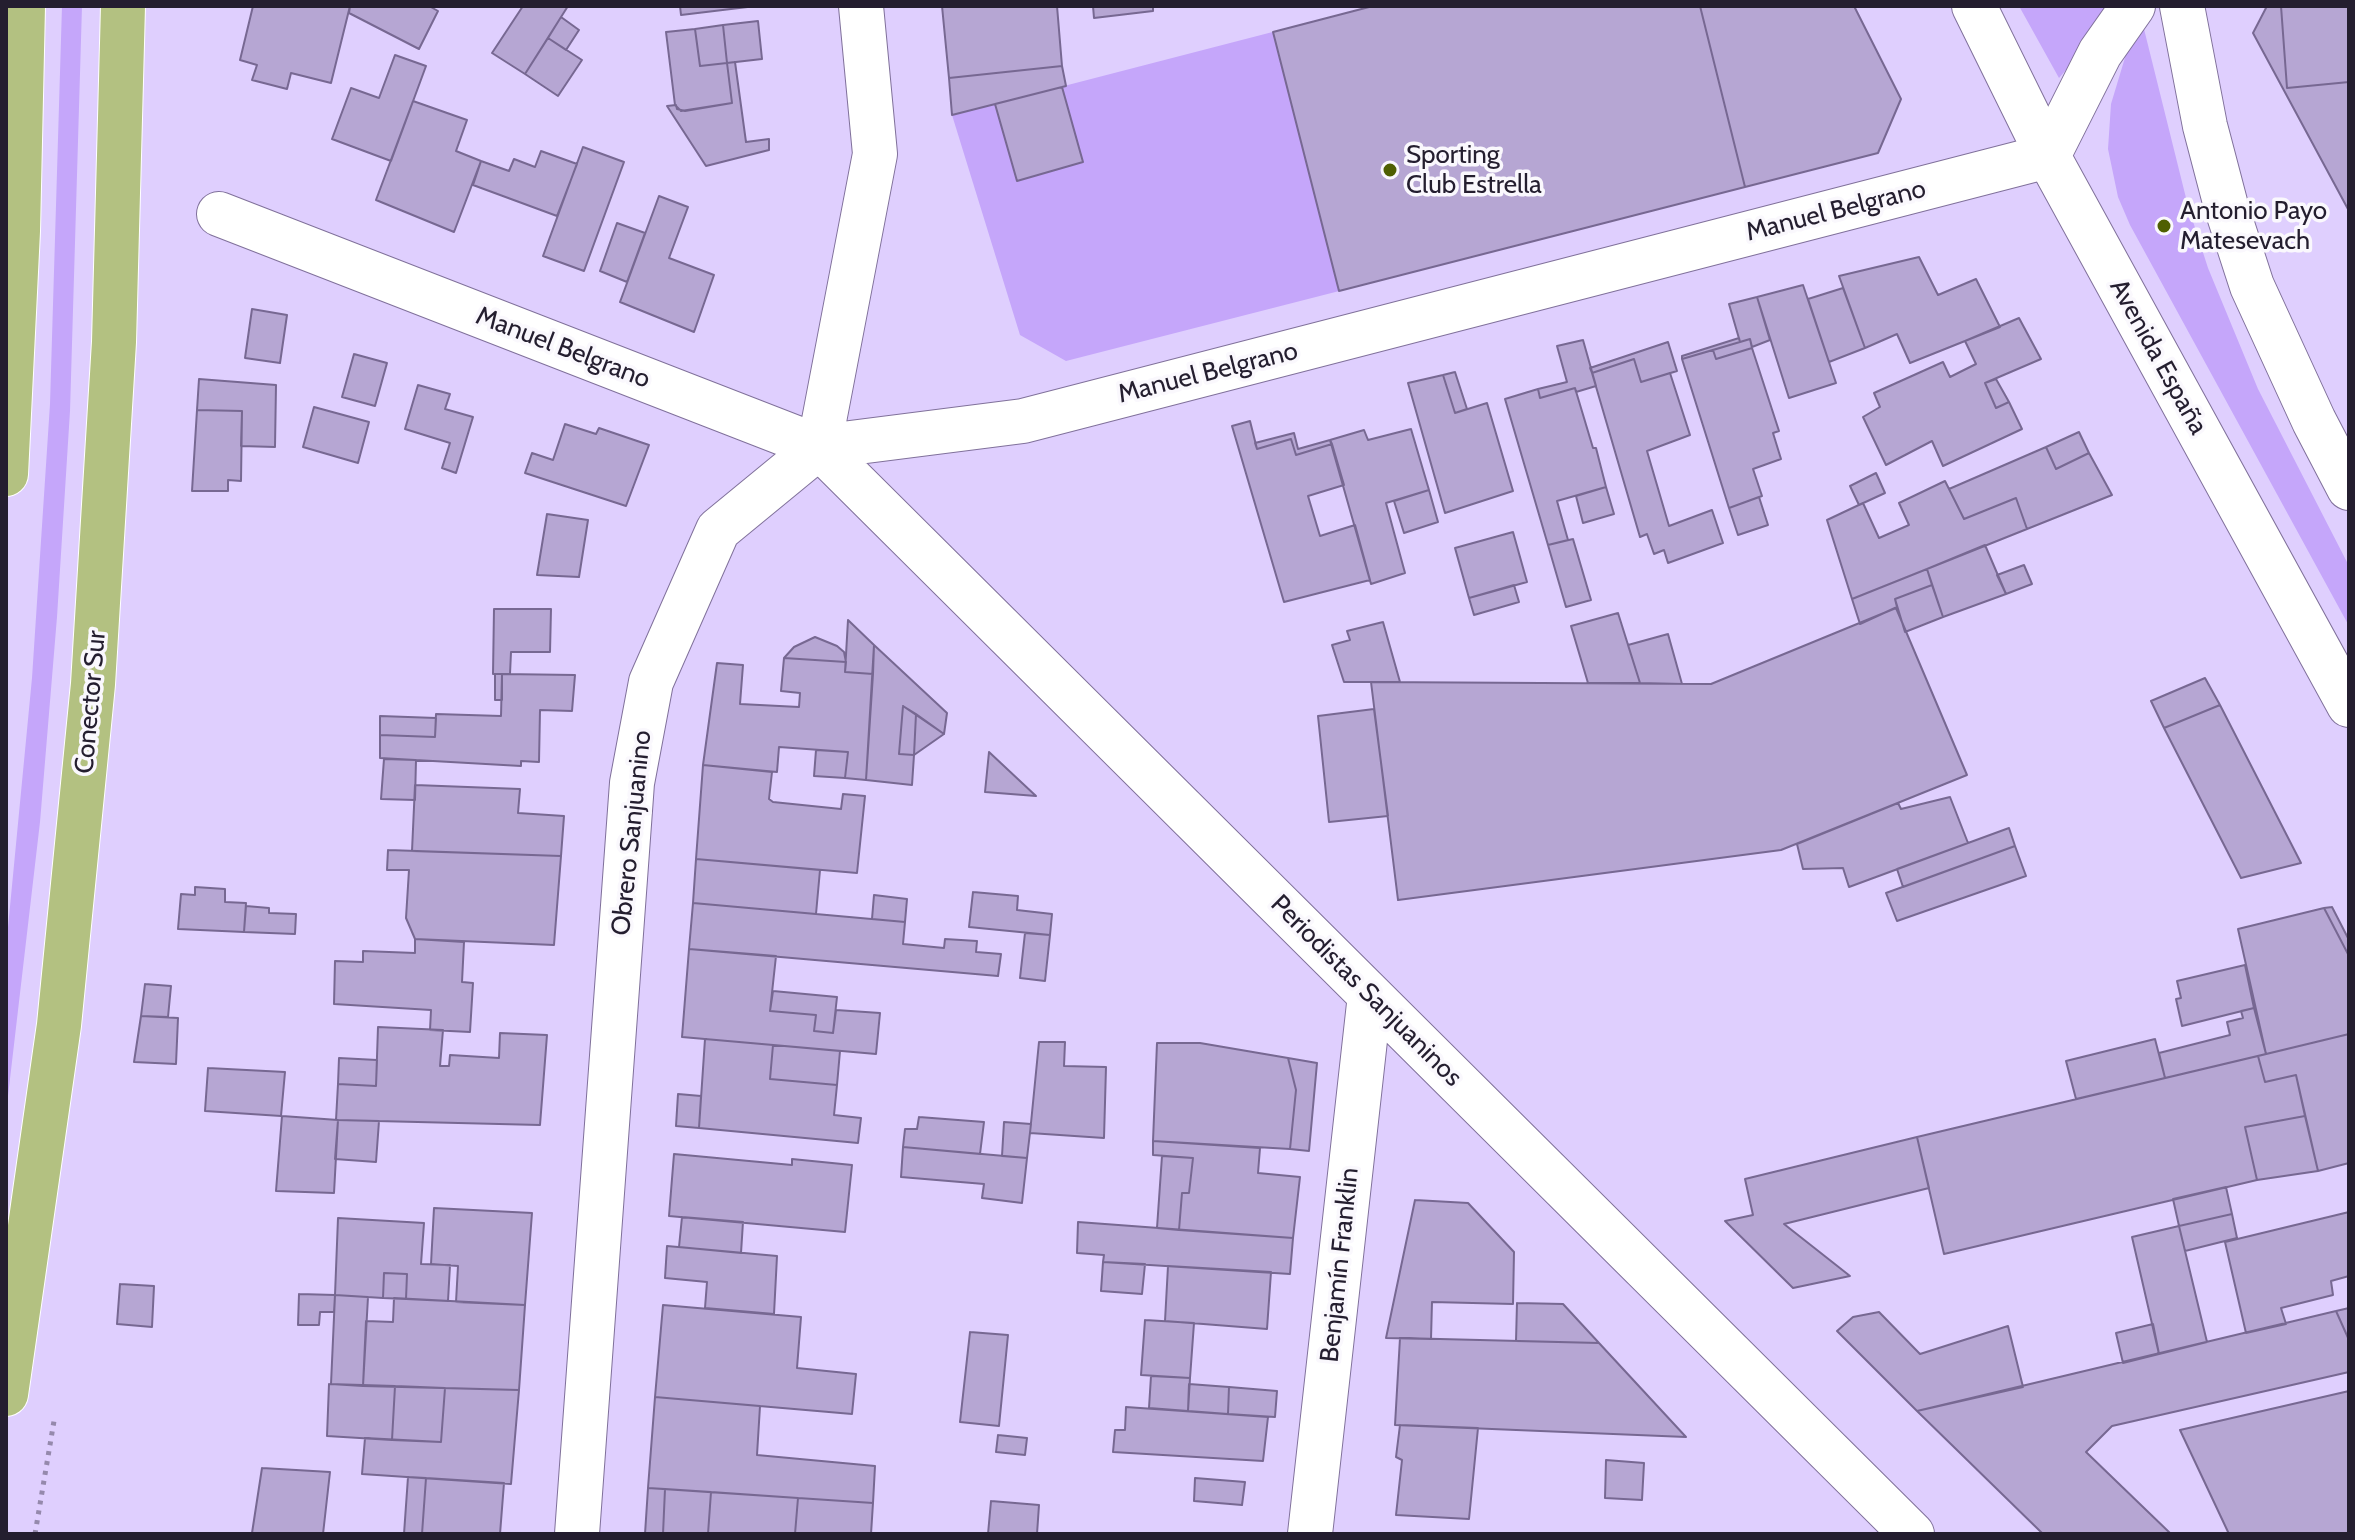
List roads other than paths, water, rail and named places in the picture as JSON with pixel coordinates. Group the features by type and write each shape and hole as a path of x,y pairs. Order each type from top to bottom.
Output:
{"main road":[{"path":"6,474 18,231 23,6"},
{"name":"Conector Sur","path":"6,1394 59,1025 93,684 115,328 123,6"}],"street":[{"path":"819,447 875,154 861,6"},
{"name":"Avenida España","path":"1974,6 2048,156 2349,705"},
{"path":"2048,156 2100,53 2133,6"},
{"path":"2182,6 2205,126 2252,286 2307,408 2349,488"},
{"name":"Manuel Belgrano","path":"219,214 819,447 1023,421 2048,156"},
{"name":"Periodistas Sanjuaninos","path":"819,447 1912,1534"},
{"name":"Obrero Sanjuanino","path":"577,1534 632,783 651,682 718,530 819,447"},
{"name":"Benjamín Franklin","path":"1310,1534 1370,995"}],"place":[{"name":"Sporting Club Estrella","path":"1390,170"},
{"name":"Antonio Payo Matesevach","path":"2164,226"}]}
